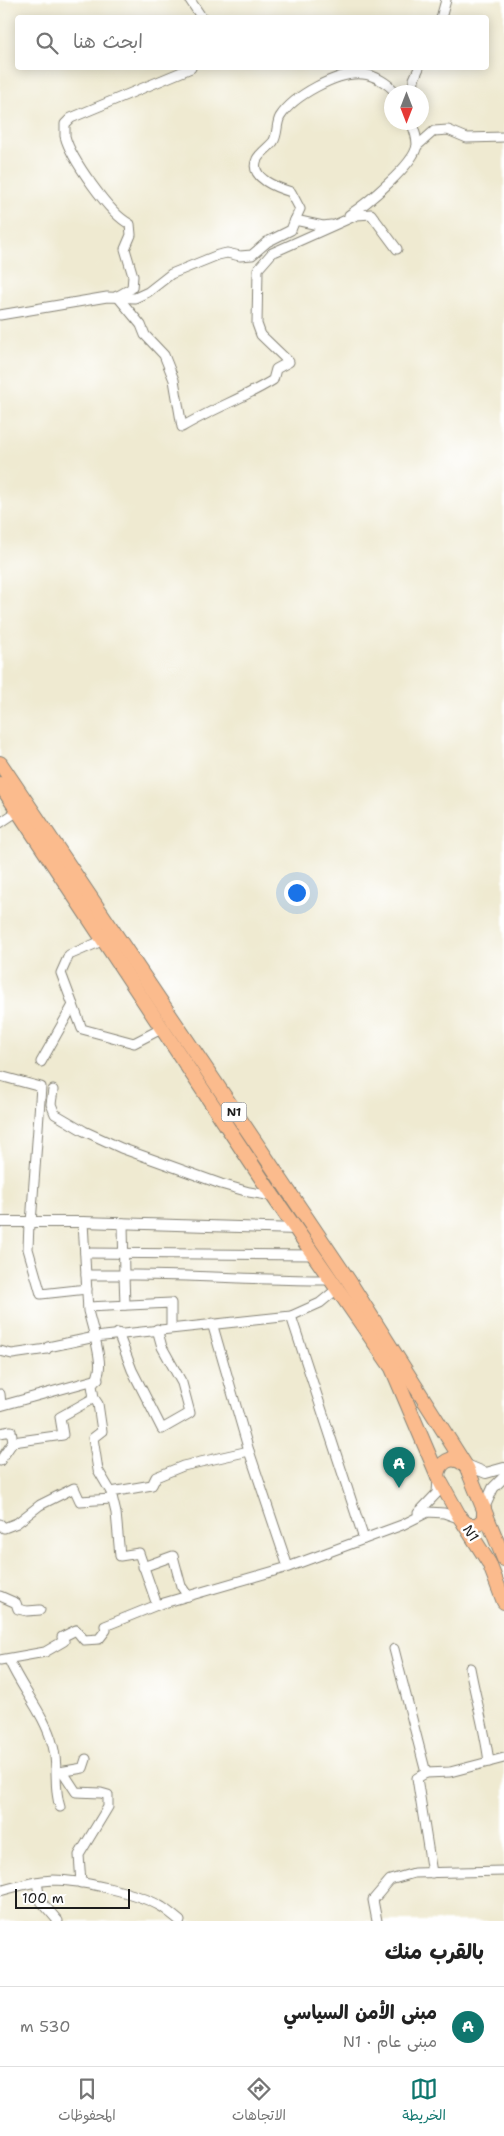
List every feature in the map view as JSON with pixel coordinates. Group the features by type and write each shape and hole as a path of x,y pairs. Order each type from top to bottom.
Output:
{"highway":[{"name":"N1","path":"0,763 349,1281 464,1464 504,1558"},
{"name":"N1","path":"0,784 273,1196 392,1368 438,1476 461,1519 489,1563 504,1602"},
{"path":"438,1476 440,1466 448,1460 457,1459 464,1464"},
{"path":"461,1519 468,1526 477,1526 484,1519 484,1508"}],"street":[{"path":"190,0 200,15"},
{"path":"442,15 446,0"},
{"path":"118,296 132,288 133,276 125,249 130,235 130,224 121,220 108,208 90,181 66,136 66,124 71,118 186,70"},
{"path":"413,85 418,70"},
{"path":"0,315 118,296 135,298 148,292 171,274 218,255 227,253 240,256 252,255 267,242 291,230 300,210 291,192 274,187 260,176 255,168 256,160 272,143 279,118 289,105 311,89 351,74 364,74 378,78 386,85"},
{"path":"414,130 417,146"},
{"path":"295,220 323,226 336,224 356,210 398,173 412,157 417,146 434,131 448,130 467,138 504,138"},
{"path":"118,296 141,325 144,334 164,355 174,380 182,427 201,416 251,394 273,380 276,369 289,362 261,334 257,324 258,269 272,254 357,215 371,214 397,248"},
{"path":"0,824 18,811"},
{"path":"104,940 69,955 61,973 82,1029 134,1043 163,1028"},
{"path":"42,1062 73,1005"},
{"path":"0,1076 41,1087 28,1249 41,1294 87,1289"},
{"path":"53,1090 51,1104 55,1114 84,1131 121,1148 221,1184 273,1196"},
{"path":"0,1222 83,1222 297,1229"},
{"path":"83,1222 88,1307 100,1367 98,1379 92,1385 94,1398 98,1404 102,1431 93,1438 98,1470 112,1495 116,1513 120,1556 139,1553 157,1605"},
{"path":"123,1223 125,1305"},
{"path":"85,1253 315,1255"},
{"path":"86,1275 173,1274 299,1281 334,1285"},
{"path":"0,1351 12,1354 46,1349 48,1347 118,1333 291,1316 320,1303 334,1285"},
{"path":"88,1307 171,1303 171,1328"},
{"path":"291,1316 364,1539"},
{"path":"212,1323 249,1451 288,1567"},
{"path":"118,1333 132,1370 162,1429 190,1414 182,1382 162,1347 157,1329"},
{"path":"0,1394 0,1405 98,1379"},
{"path":"0,1461 14,1442 63,1435 60,1416 94,1398"},
{"path":"0,1433 11,1431 14,1442"},
{"path":"1,1528 17,1523 40,1505 74,1488 80,1501 112,1495 152,1485 156,1477 170,1471 249,1451"},
{"path":"464,1464 486,1473 504,1468"},
{"path":"402,1525 437,1493 438,1476"},
{"path":"484,1508 493,1488 504,1477"},
{"path":"81,1883 79,1855 108,1807 108,1795 76,1792 60,1772 49,1734 34,1702 27,1695 4,1660 45,1652 64,1641 62,1637 73,1630 76,1630 84,1640 99,1639 106,1630 105,1626 157,1605 288,1567 402,1525 428,1512 444,1513 461,1519"},
{"path":"143,1567 173,1556 181,1586 188,1596"},
{"path":"0,1596 16,1603 18,1609 27,1612 40,1610"},
{"path":"394,1649 426,1773"},
{"path":"470,1668 485,1730 490,1762"},
{"path":"432,1873 417,1778 426,1773 450,1772 504,1758"},
{"path":"60,1772 83,1768 86,1759"},
{"path":"60,1772 56,1798 60,1807"},
{"path":"377,1921 373,1900 390,1880 414,1873 504,1871"},
{"path":"0,1891 53,1880 81,1883 143,1899 162,1906 180,1921"},
{"path":"37,1882 40,1900 58,1921"}],"place":[{"name":"مبنى الأمن السياسي","path":"399,1488"}]}
